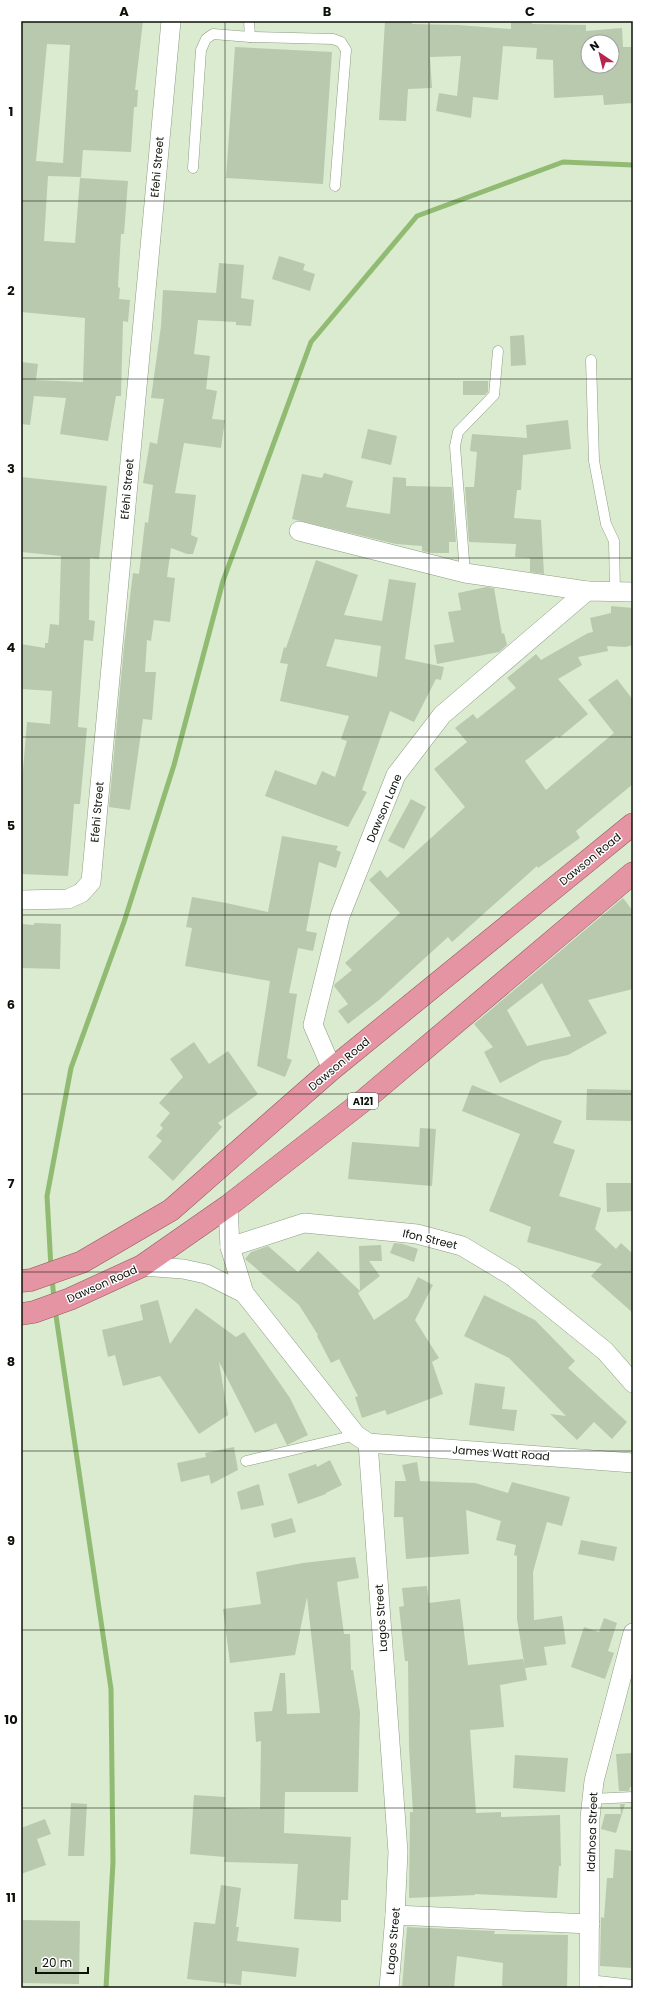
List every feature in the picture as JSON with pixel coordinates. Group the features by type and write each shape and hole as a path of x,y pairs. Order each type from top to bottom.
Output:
{"highway":[{"name":"Dawson Road","path":"26,1281 82,1262 171,1210 332,1070 633,824"},
{"name":"Dawson Road","path":"27,1313 70,1299 142,1266 228,1206 363,1101 633,873"}],"street":[{"name":"Efehi Street","path":"21,900 68,899 81,893 91,882 171,21"},
{"path":"299,531 465,573 587,592 624,592"},
{"name":"Dawson Lane","path":"332,1070 313,1025 340,916 396,775 442,715 587,592"},
{"path":"228,1206 230,1247 244,1293 362,1439"},
{"name":"Ifon Street","path":"230,1247 304,1223 417,1234 462,1246 519,1281 605,1351 633,1383"},
{"path":"142,1266 183,1269 206,1274 244,1293"},
{"name":"James Watt Road","path":"362,1439 633,1463"},
{"name":"Lagos Street","path":"362,1439 398,1852 389,1988"},
{"name":"Idahosa Street","path":"589,1984 590,1818 594,1781 632,1640"},
{"path":"395,1915 590,1924"}],"lane":[{"path":"249,21 250,37"},
{"path":"193,168 201,50 206,40 213,34 250,37 333,39 341,42 346,50 334,186"},
{"path":"465,573 455,446 458,432 494,395 498,352"},
{"path":"590,360 594,461 606,524 614,541 624,592"},
{"path":"246,1461 362,1439"},
{"path":"592,1799 633,1797"},
{"path":"589,1984 633,1984"}],"building":[{"path":"21,21 143,21 135,90 138,90 137,107 134,107 131,152 83,150 81,177 48,176 44,241 75,243 80,178 128,181 124,234 121,234 118,287 120,288 119,299 130,300 128,322 123,321 121,396 116,396 108,441 60,434 66,398 34,396 30,425 21,424 21,362 38,364 36,380 83,382 85,318 21,312","holes":["47,44 70,45 63,163 36,161"]},
{"path":"385,21 412,21 412,24 458,25 511,29 511,21 532,21 532,24 586,25 586,31 622,28 623,47 633,47 633,103 604,105 603,95 554,98 553,60 536,59 537,48 503,46 498,100 473,97 471,118 436,111 439,93 457,96 461,56 430,57 432,88 408,89 406,121 379,120"},
{"path":"235,47 332,52 323,184 226,178"},
{"path":"279,256 305,264 303,270 315,274 310,291 272,279"},
{"path":"219,263 244,265 241,298 254,300 251,326 236,325 236,322 198,320 194,354 210,356 206,389 217,391 212,419 225,420 221,448 184,443 175,493 196,495 191,535 198,538 193,554 187,554 171,548 167,577 175,578 170,622 154,620 151,641 147,640 145,672 156,672 152,720 143,719 130,810 109,807 124,646 133,573 139,574 145,522 148,523 153,485 143,483 150,442 157,444 164,399 151,398 161,326 163,290 216,293"},
{"path":"524,335 526,365 511,366 510,336"},
{"path":"463,381 488,381 488,392 485,395 463,395"},
{"path":"568,420 571,449 523,455 521,490 517,490 514,518 541,520 544,574 530,572 530,558 515,557 516,544 469,542 465,487 474,487 477,452 470,451 472,434 527,438 526,425"},
{"path":"368,429 397,436 391,465 361,458"},
{"path":"324,473 353,481 346,507 390,514 393,477 406,478 406,486 452,487 456,542 449,542 449,553 431,553 422,551 422,546 396,544 292,519 302,474 322,478"},
{"path":"21,477 107,486 99,559 90,558 89,620 95,621 93,641 84,640 78,727 87,728 80,804 74,804 68,876 21,874 21,794 27,722 50,724 52,691 21,689 21,644 45,648 45,643 48,643 50,624 59,625 61,556 21,552"},
{"path":"316,560 358,575 344,615 382,621 389,579 416,583 405,659 444,667 441,680 436,679 414,722 390,711 362,790 367,792 348,827 265,796 275,770 316,785 322,771 335,777 347,741 341,739 349,716 280,701 288,664 280,663 284,647 286,648","holes":["335,639 381,646 377,677 326,666"]},
{"path":"486,587 494,588 502,634 504,633 507,645 499,652 437,664 434,645 454,642 448,612 461,610 458,593"},
{"path":"611,606 633,608 633,645 625,647 607,646 608,651 578,657 582,665 558,679 588,714 559,738 557,736 525,761 546,790 614,733 588,700 617,679 633,700 633,784 576,831 580,838 538,868 537,866 452,942 448,937 379,1000 348,1024 338,1011 348,1004 334,986 352,970 345,963 400,913 369,880 380,870 387,878 465,807 434,769 467,742 455,728 473,714 477,719 516,688 507,678 536,654 541,660 588,633 593,632 590,618 611,613"},
{"path":"411,799 426,807 404,849 388,841"},
{"path":"282,836 338,846 336,850 341,852 336,868 319,862 306,931 317,933 313,951 298,948 289,993 297,994 287,1058 292,1060 285,1077 257,1066 270,981 185,966 192,928 186,927 192,897 268,912"},
{"path":"623,898 633,911 633,989 588,1000 607,1033 568,1055 541,1061 500,1083 484,1052 493,1047 474,1024","holes":["542,983 571,1036 527,1046 507,1010"]},
{"path":"34,923 61,924 60,969 21,968 21,924 34,925"},
{"path":"194,1042 209,1064 228,1051 258,1094 218,1123 222,1127 173,1181 148,1157 162,1141 156,1136 163,1128 160,1125 170,1113 159,1103 183,1077 170,1059"},
{"path":"472,1085 562,1121 553,1143 575,1150 559,1196 601,1208 595,1229 616,1249 621,1243 633,1254 633,1313 591,1276 602,1264 527,1242 531,1227 489,1211 520,1134 462,1111"},
{"path":"587,1089 633,1090 633,1121 586,1120"},
{"path":"420,1128 436,1129 432,1186 348,1179 352,1142 419,1147"},
{"path":"606,1183 633,1183 633,1211 607,1212"},
{"path":"394,1243 403,1244 418,1249 414,1262 390,1253"},
{"path":"381,1245 382,1261 369,1261 380,1276 358,1293 374,1320 408,1297 418,1277 433,1285 415,1320 439,1358 432,1362 443,1394 387,1415 385,1410 362,1418 355,1397 358,1396 339,1359 331,1363 317,1336 318,1335 299,1305 245,1259 251,1252 268,1246 298,1272 318,1251 360,1291 359,1246"},
{"path":"484,1295 535,1320 575,1361 568,1368 627,1422 612,1439 594,1422 577,1440 550,1414 566,1416 509,1358 464,1336"},
{"path":"158,1300 170,1344 196,1308 236,1337 244,1332 290,1398 308,1435 287,1445 276,1423 255,1433 219,1362 228,1415 199,1434 160,1376 123,1386 115,1355 108,1357 102,1330 143,1320 140,1305"},
{"path":"475,1383 505,1387 502,1409 517,1410 514,1431 469,1425"},
{"path":"234,1447 238,1470 211,1484 209,1475 181,1482 177,1463 206,1457 205,1453"},
{"path":"330,1460 342,1485 326,1494 298,1504 288,1474 316,1464 317,1467"},
{"path":"417,1462 420,1481 475,1483 508,1493 512,1482 570,1497 562,1526 547,1522 533,1572 534,1620 562,1616 566,1644 544,1647 547,1665 525,1668 517,1619 517,1556 514,1555 516,1545 496,1540 501,1521 466,1510 469,1554 406,1559 403,1517 394,1517 395,1481 406,1481 402,1465"},
{"path":"259,1484 264,1505 241,1510 237,1492"},
{"path":"292,1518 296,1532 274,1538 271,1524"},
{"path":"581,1540 617,1547 614,1561 578,1554"},
{"path":"355,1557 359,1578 337,1582 344,1634 350,1634 351,1670 353,1670 360,1712 358,1792 285,1792 284,1833 351,1837 348,1900 341,1900 341,1922 294,1919 298,1864 224,1862 225,1857 190,1854 194,1795 225,1797 224,1808 260,1809 261,1741 256,1742 254,1712 272,1711 280,1673 285,1673 287,1714 320,1713 307,1597 295,1655 230,1663 223,1609 261,1604 256,1572 303,1563"},
{"path":"427,1586 429,1603 460,1599 468,1665 523,1659 527,1680 500,1685 504,1727 470,1730 476,1813 501,1812 501,1817 560,1815 561,1866 559,1866 557,1898 475,1894 409,1898 410,1812 413,1812 409,1747 408,1661 405,1661 399,1607 404,1606 402,1588"},
{"path":"604,1618 617,1623 608,1651 614,1653 605,1679 571,1667 584,1627 599,1632"},
{"path":"633,1753 633,1787 630,1787 629,1791 619,1791 616,1754"},
{"path":"515,1755 568,1758 565,1792 513,1788"},
{"path":"71,1803 87,1804 84,1856 68,1856"},
{"path":"620,1804 625,1804 616,1833 601,1829 605,1814 621,1814"},
{"path":"45,1819 51,1834 37,1839 46,1865 21,1874 21,1828"},
{"path":"615,1849 633,1851 633,1927 631,1968 600,1966 601,1917 604,1918 607,1878 613,1878"},
{"path":"221,1885 241,1888 236,1927 239,1927 237,1941 299,1948 296,1977 242,1971 241,1985 187,1979 194,1922 215,1924"},
{"path":"23,1920 80,1921 79,1984 22,1983"},
{"path":"407,1927 495,1931 494,1934 568,1935 567,1988 502,1987 503,1963 457,1956 454,1988 402,1988"}],"waterway":[{"path":"51,1268 47,1196 71,1068 124,922 174,765 223,581 311,342 417,216 563,162 633,165"},
{"path":"52,1278 54,1299"},
{"path":"55,1309 111,1689 113,1862 106,1988"}]}
